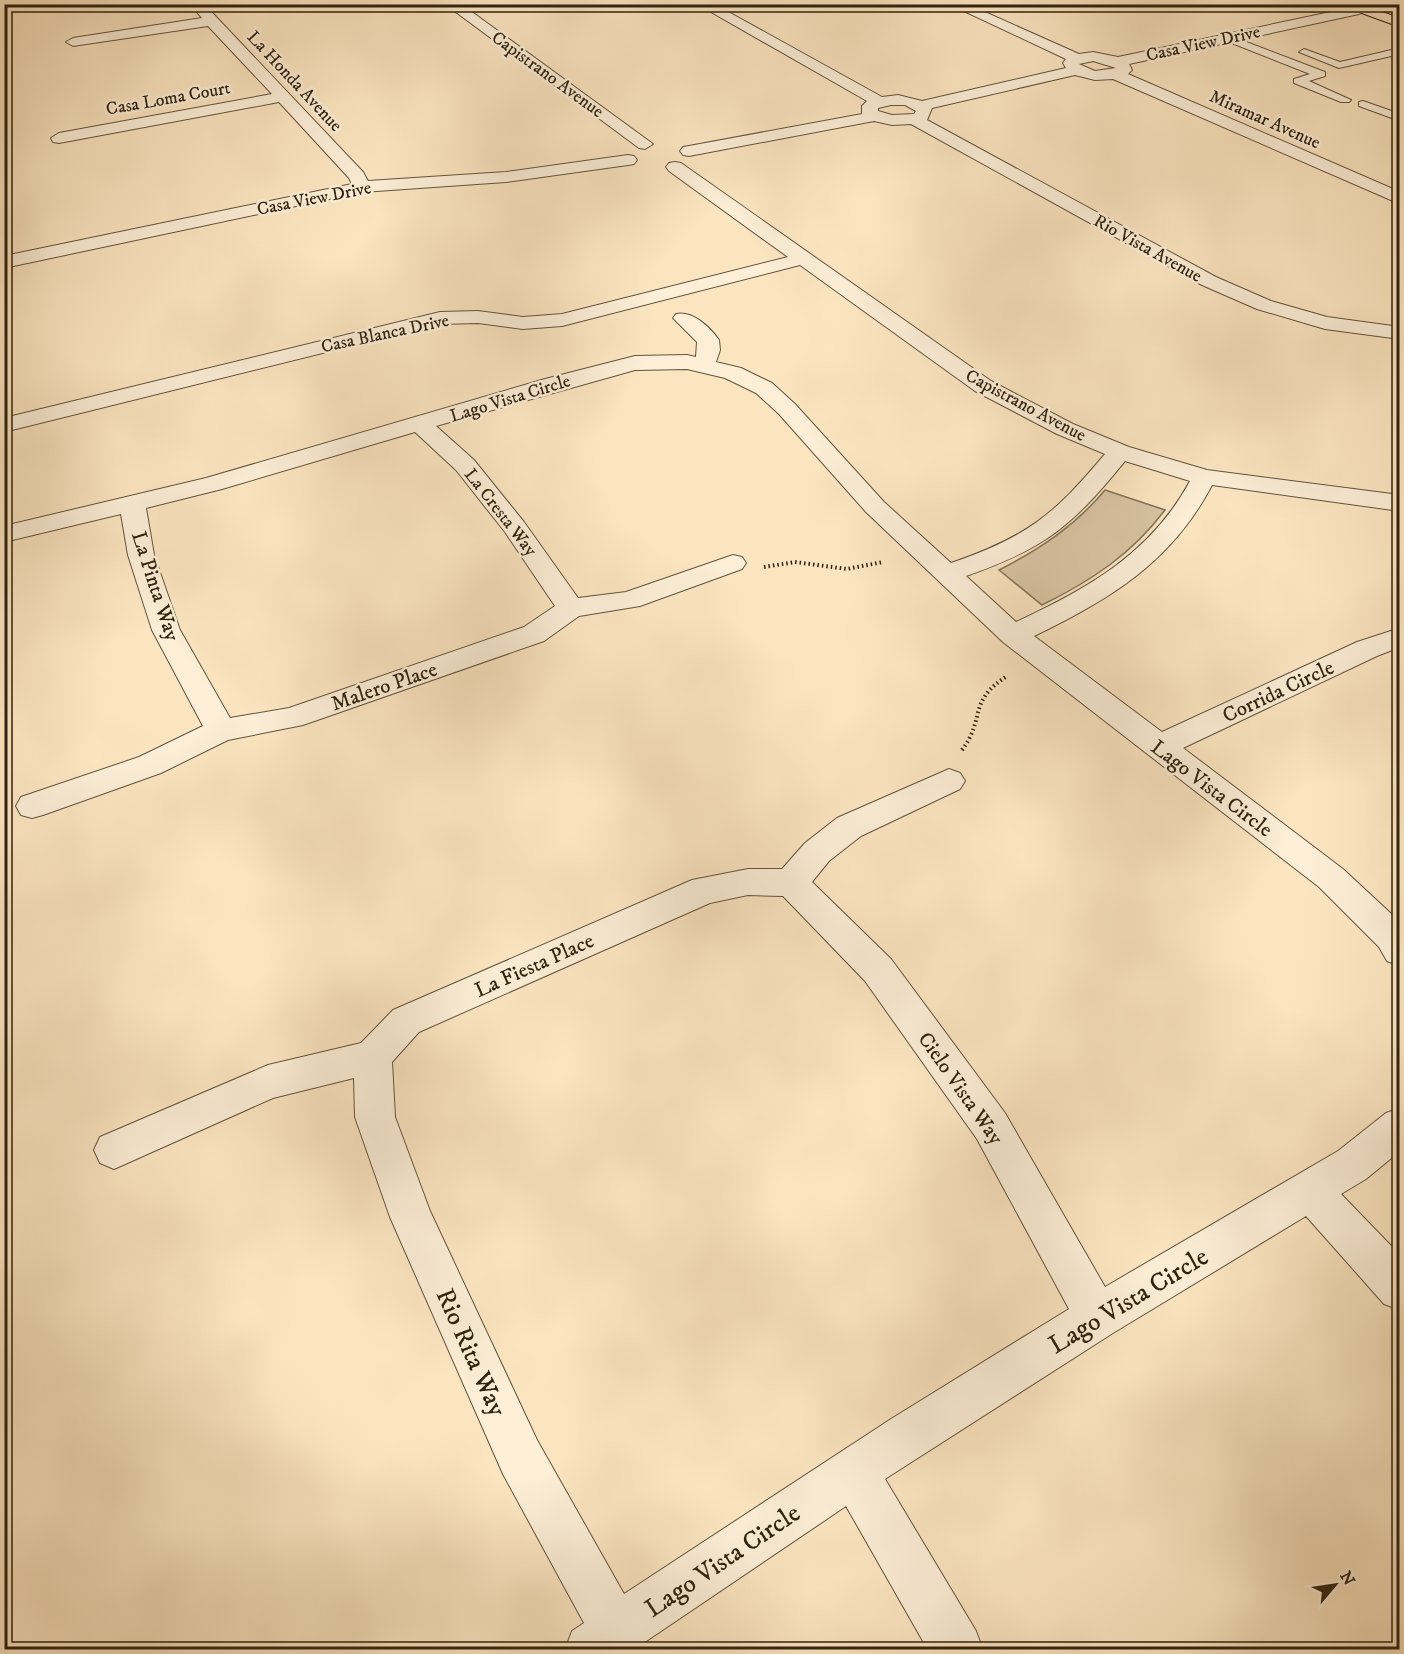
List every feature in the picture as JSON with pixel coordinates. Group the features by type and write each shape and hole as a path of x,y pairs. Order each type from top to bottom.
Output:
{"main road":[{"path":"1343,4 1400,23"}],"street":[{"name":"La Honda Avenue","path":"196,4 357,176 362,187"},
{"name":"Capistrano Avenue","path":"451,4 645,144 629,151 626,156 661,157 983,386 1065,429 1120,452 1204,477 1400,503"},
{"path":"702,4 877,109"},
{"path":"955,4 1077,65 1092,75 1116,68"},
{"name":"Casa View Drive","path":"1116,68 1228,38 1359,10"},
{"path":"73,42 211,21"},
{"name":"Casa View Drive","path":"4,262 362,187 506,177 661,157 877,109 893,120 1077,65"},
{"name":"Miramar Avenue","path":"1116,68 1400,200"},
{"name":"Casa Loma Court","path":"59,138 283,98"},
{"name":"Rio Vista Avenue","path":"917,113 1209,281 1264,305 1325,323 1400,333"},
{"name":"Casa Blanca Drive","path":"4,425 440,318 478,317 523,323 562,320 802,259"},
{"path":"683,318 708,340 709,351 704,366"},
{"name":"Lago Vista Circle","path":"4,534 213,484 553,384 635,363 687,362 733,374 764,388 787,409 875,507 1013,635 1330,878 1392,937 1400,951"},
{"name":"La Cresta Way","path":"420,424 465,465 515,527 571,608"},
{"path":"945,574 985,560 1033,538 1060,518 1120,452"},
{"path":"1013,635 1057,615 1133,568 1178,521 1204,477"},
{"name":"La Pinta Way","path":"132,503 141,555 166,630 221,730"},
{"name":"Malero Place","path":"32,806 150,765 221,730 292,718 534,634 571,608 630,600 743,567"},
{"name":"Corrida Circle","path":"1158,747 1358,653 1400,637"},
{"path":"791,884 817,852 849,827 949,781"},
{"name":"La Fiesta Place","path":"372,1057 406,1022 704,890 748,882 791,884"},
{"name":"Cielo Vista Way","path":"791,884 878,970 991,1126 1097,1317"},
{"path":"114,1150 268,1082 372,1057"},
{"name":"Rio Rita Way","path":"372,1057 375,1117 411,1217 604,1640"},
{"name":"Lago Vista Circle","path":"604,1640 854,1472 1097,1317 1352,1164 1400,1126"},
{"path":"1310,1190 1400,1288"},
{"path":"854,1472 957,1650"}],"lane":[{"path":"1359,10 1400,6"},
{"path":"1253,33 1269,39"},
{"path":"1228,38 1321,74"},
{"path":"1289,46 1338,65 1342,69 1298,81 1345,100"},
{"path":"1338,65 1400,51"},
{"path":"1363,104 1400,118"}],"path":[{"path":"743,567 796,561 841,569 861,568 891,560"},
{"path":"949,781 929,769 953,758 965,747 973,733 977,706 983,693 992,684 1014,673"}],"shaded area":[{"path":"1105,490 1165,510 1139,540 1110,565 1042,605 999,570 1056,536 1082,515"}]}
